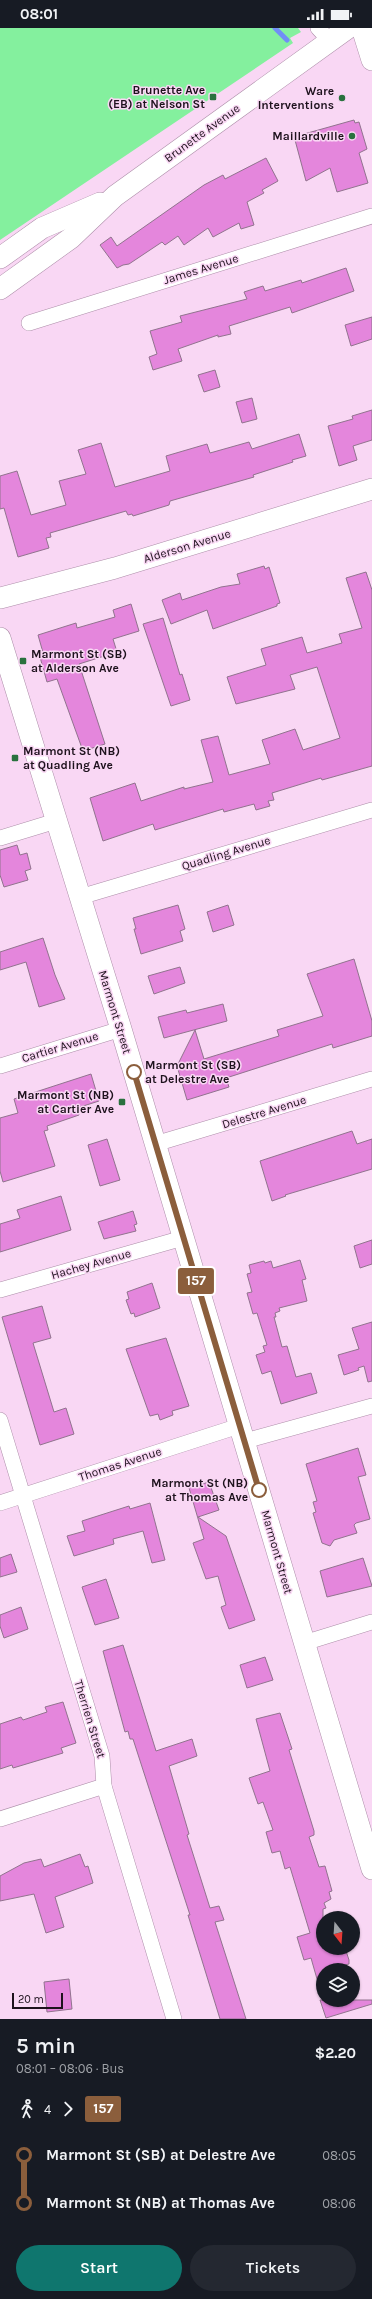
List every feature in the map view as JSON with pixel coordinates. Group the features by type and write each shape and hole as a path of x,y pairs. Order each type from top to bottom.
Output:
{"main road":[{"name":"Brunette Avenue","path":"0,289 71,238 115,196 324,35 348,28"},
{"path":"362,28 372,60"},
{"name":"Brunette Avenue","path":"0,258 42,228 115,196"},
{"name":"Alderson Avenue","path":"0,598 115,568 372,489"},
{"name":"Marmont Street","path":"0,638 121,1029 372,1869"}],"street":[{"name":"James Avenue","path":"29,323 372,216"},
{"name":"Quadling Avenue","path":"80,897 372,810"},
{"path":"0,838 56,821"},
{"name":"Cartier Avenue","path":"0,1066 121,1029"},
{"name":"Delestre Avenue","path":"155,1144 372,1079"},
{"name":"Hachey Avenue","path":"0,1290 183,1238"},
{"name":"Thomas Avenue","path":"0,1503 242,1434 372,1406"},
{"name":"Therrien Street","path":"0,1420 102,1756 104,1786 174,2019"},
{"path":"304,1643 372,1622"},
{"path":"0,1819 104,1786"}],"green space":[{"path":"0,28 298,28 301,32 290,38 293,43 0,240"}],"building":[{"path":"354,120 355,123 359,122 367,149 359,153 368,183 337,192 330,168 306,181 295,140 298,139 297,136"},
{"path":"266,158 278,181 262,190 264,193 247,202 254,225 241,229 239,223 213,237 208,228 184,245 178,236 165,245 162,242 129,264 117,268 100,245 111,237 117,246 204,185 223,175 225,179"},
{"path":"346,268 354,291 292,313 290,307 229,326 231,334 218,337 218,335 178,349 182,361 153,370 149,357 157,354 150,331 182,322 180,316 247,299 244,292 263,286 265,291 301,280 302,283"},
{"path":"372,317 372,339 351,346 345,325"},
{"path":"215,370 220,387 204,392 198,375"},
{"path":"252,398 257,419 242,423 236,402"},
{"path":"372,410 372,440 353,446 357,460 339,466 328,426 353,419 352,416"},
{"path":"299,434 306,456 292,460 293,462 253,475 254,477 170,501 169,505 133,516 132,514 128,515 126,511 50,533 51,537 46,538 49,548 18,557 4,508 0,509 0,476 17,471 31,515 66,505 59,481 86,474 78,450 101,443 115,487 170,471 166,456 207,444 210,453 249,442 252,449"},
{"path":"264,566 265,569 269,567 280,603 277,604 277,606 213,629 207,610 171,624 162,600 180,593 182,600 221,587 240,584 237,574"},
{"path":"366,572 372,590 372,766 322,780 321,778 272,793 274,800 268,801 270,806 256,810 254,804 224,812 223,809 155,830 153,824 103,841 90,798 135,783 141,801 184,787 184,789 213,782 201,740 218,736 229,775 270,764 262,740 295,729 303,750 340,738 317,667 290,675 295,689 236,704 227,677 266,665 261,649 302,637 307,653 342,643 339,634 362,628 346,578"},
{"path":"131,604 139,631 113,639 117,652 79,664 105,744 83,751 57,679 47,682 40,657 44,656 38,635 76,623 77,628 115,617 113,610"},
{"path":"163,618 180,675 182,674 190,700 171,706 143,624"},
{"path":"17,845 20,855 27,853 31,869 25,871 28,880 4,887 0,875 0,850"},
{"path":"178,905 185,929 180,931 183,941 141,954 134,929 136,929 133,918"},
{"path":"228,905 234,925 213,932 207,912"},
{"path":"43,938 55,975 65,999 39,1007 26,962 0,970 0,952"},
{"path":"354,959 372,1021 372,1036 333,1048 332,1044 226,1078 229,1087 187,1100 177,1066 195,1030 204,1059 279,1036 277,1030 323,1016 307,974"},
{"path":"180,967 185,983 154,994 148,976"},
{"path":"223,1004 227,1021 164,1038 158,1017 186,1010 187,1013"},
{"path":"91,1074 99,1101 77,1108 79,1115 47,1126 48,1130 44,1131 55,1166 3,1182 0,1171 0,1118 18,1113 14,1099"},
{"path":"352,1131 357,1144 372,1139 372,1169 285,1195 286,1196 272,1201 260,1161"},
{"path":"107,1139 120,1180 100,1186 88,1145"},
{"path":"61,1196 71,1230 0,1252 0,1224 20,1218 17,1210"},
{"path":"133,1211 137,1224 134,1225 136,1231 104,1239 98,1222"},
{"path":"372,1240 372,1264 360,1268 354,1246"},
{"path":"300,1260 306,1279 302,1280 307,1301 279,1308 280,1311 275,1313 276,1317 274,1317 282,1347 287,1346 296,1377 311,1373 317,1393 281,1404 271,1371 262,1374 256,1355 265,1352 263,1346 267,1345 257,1313 253,1314 247,1293 252,1292 247,1274 251,1273 249,1265 264,1261 265,1263 271,1261 273,1268"},
{"path":"152,1283 160,1308 135,1317 134,1313 131,1314 126,1300 129,1299 127,1292"},
{"path":"42,1306 51,1338 33,1343 54,1412 66,1408 74,1434 40,1445 2,1317"},
{"path":"372,1322 372,1381 368,1382 364,1366 358,1368 359,1370 344,1375 338,1355 359,1349 352,1328"},
{"path":"166,1338 189,1406 172,1411 173,1415 160,1420 158,1414 150,1416 126,1349"},
{"path":"358,1448 366,1475 358,1477 370,1519 356,1523 354,1525 357,1533 334,1540 330,1546 322,1543 313,1513 316,1512 313,1502 317,1501 306,1464"},
{"path":"209,1482 219,1510 198,1517 226,1536 255,1620 229,1629 221,1607 226,1605 218,1576 206,1579 193,1543 204,1539 189,1488"},
{"path":"150,1503 165,1560 152,1563 143,1531 113,1539 114,1544 74,1556 67,1536 85,1531 82,1521 129,1506 130,1509"},
{"path":"11,1554 17,1572 0,1577 0,1558"},
{"path":"363,1558 372,1586 327,1597 320,1571"},
{"path":"106,1579 119,1618 95,1625 82,1587"},
{"path":"21,1607 28,1629 4,1638 0,1626 0,1615"},
{"path":"123,1645 156,1751 192,1739 197,1756 169,1766 189,1834 187,1835 210,1908 219,1906 224,1920 215,1922 246,2019 220,2019 188,1915 190,1915 133,1739 130,1739 128,1731 125,1732 103,1651"},
{"path":"265,1657 273,1680 247,1688 240,1665"},
{"path":"63,1702 76,1743 61,1748 63,1753 13,1768 12,1765 0,1769 0,1724 21,1717 23,1720 47,1712 45,1707"},
{"path":"280,1713 292,1749 289,1750 314,1831 314,1835 309,1837 319,1867 325,1866 332,1891 329,1892 331,1899 324,1903 326,1908 323,1909 323,1911 316,1911 316,1955 347,1955 349,1960 349,1963 316,1963 316,1976 311,1958 304,1960 297,1937 310,1933 290,1867 285,1869 280,1851 272,1853 266,1832 273,1830 263,1802 258,1804 249,1778 270,1771 256,1719"},
{"path":"80,1854 85,1867 88,1866 93,1883 55,1897 64,1927 46,1933 34,1894 0,1901 0,1876 24,1863 41,1859 44,1867"},
{"path":"69,1979 72,2009 47,2012 44,1982"},
{"path":"360,2000 372,2000 372,2004 326,2018 322,2007 360,2007"}],"waterway":[{"path":"275,28 287,40"}],"bus line":[{"name":"157","path":"134,1072 259,1490"}],"place":[{"name":"Brunette Ave (EB) at Nelson St","path":"213,97"},
{"name":"Ware Interventions","path":"342,98"},
{"name":"Maillardville","path":"352,136"},
{"name":"Marmont St (SB) at Alderson Ave","path":"23,661"},
{"name":"Marmont St (NB) at Quadling Ave","path":"15,758"},
{"name":"Marmont St (SB) at Delestre Ave","path":"134,1072"},
{"name":"Marmont St (NB) at Cartier Ave","path":"122,1102"},
{"name":"Marmont St (NB) at Thomas Ave","path":"259,1490"}]}
